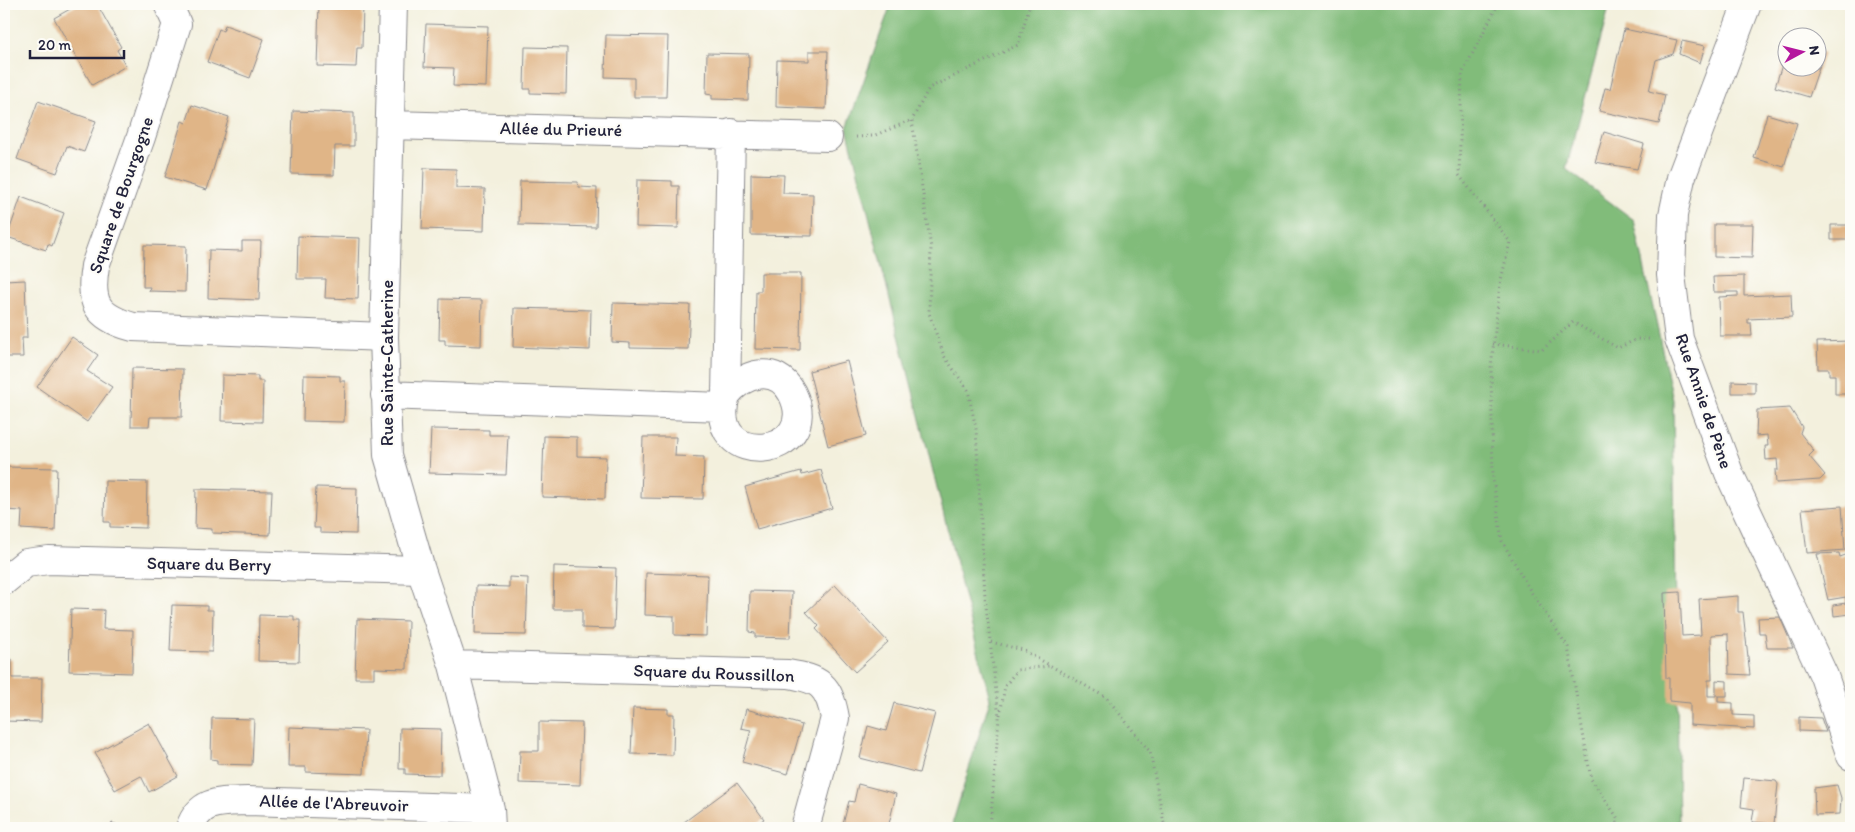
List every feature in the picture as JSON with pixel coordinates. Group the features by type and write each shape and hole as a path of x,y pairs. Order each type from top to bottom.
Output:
{"street":[{"name":"Square de Bourgogne","path":"168,4 177,24 141,137 95,266 92,284 100,312 113,322 132,327 384,337"},
{"name":"Rue Sainte-Catherine","path":"393,4 384,337 388,455 421,570 453,665 490,818"},
{"name":"Rue Annie de Pène","path":"1747,4 1681,178 1673,215 1671,275 1679,339 1728,473 1824,676 1851,756"},
{"name":"Allée du Prieuré","path":"391,125 828,137"},
{"path":"385,395 725,401 731,133"},
{"name":"Square du Berry","path":"4,581 26,563 49,560 421,570"},
{"name":"Square du Roussillon","path":"453,665 788,674 810,677 824,686 832,700 835,718 805,828"},
{"name":"Allée de l'Abreuvoir","path":"190,828 200,810 210,804 224,802 490,818"}],"path":[{"path":"999,718 985,597 976,429 968,390 944,356 929,313 931,248 912,120 929,88 1018,45 1030,4"},
{"path":"1498,4 1462,74 1459,175 1510,242 1500,284 1491,368 1493,479 1502,541 1531,592 1568,647 1591,779 1617,817 1617,828"},
{"path":"828,137 873,136 912,120"},
{"path":"1493,344 1542,350 1573,322 1618,348 1638,339 1679,339"},
{"path":"990,642 1023,650 1107,698 1150,752 1165,828"},
{"path":"990,828 999,718 1005,686 1017,670 1050,666"}],"green space":[{"path":"891,4 1610,4 1566,169 1634,220 1673,400 1679,828 951,828 990,699 847,128"}],"building":[{"path":"79,4 97,4 121,47 117,50 126,66 92,85 54,18"},
{"path":"319,4 363,4 362,48 357,48 356,67 317,66"},
{"path":"426,24 488,26 486,87 453,86 454,68 424,67"},
{"path":"225,25 264,39 250,78 207,62 219,29 223,31"},
{"path":"1624,29 1677,40 1673,54 1656,60 1649,91 1665,95 1659,124 1599,111 1605,88 1610,89"},
{"path":"606,35 668,36 666,97 634,97 634,78 605,77"},
{"path":"1682,41 1705,46 1700,63 1679,54"},
{"path":"525,47 567,48 566,94 530,93 530,89 524,89"},
{"path":"809,51 828,51 826,109 776,107 777,60 809,61"},
{"path":"707,53 749,54 748,100 712,99 712,95 706,94"},
{"path":"1778,78 1815,78 1809,97 1775,87"},
{"path":"38,101 96,121 84,152 67,146 57,173 17,159"},
{"path":"192,105 229,117 207,190 165,177 182,121 186,123"},
{"path":"293,111 354,113 354,146 335,146 334,175 291,174"},
{"path":"1767,114 1797,123 1784,167 1754,158"},
{"path":"1604,132 1644,144 1637,169 1595,162"},
{"path":"424,168 456,169 456,188 485,189 484,231 422,229"},
{"path":"751,174 784,175 783,193 813,194 812,236 751,235"},
{"path":"637,180 672,181 672,186 679,186 678,228 636,227"},
{"path":"520,181 578,182 579,187 597,188 596,227 519,225"},
{"path":"21,197 64,213 52,246 48,244 46,250 7,237"},
{"path":"1714,224 1753,224 1752,258 1714,257"},
{"path":"1831,225 1851,225 1851,240 1831,240"},
{"path":"298,236 360,238 358,299 325,298 326,279 297,279"},
{"path":"242,241 261,241 259,300 208,298 209,250 242,251"},
{"path":"144,245 186,246 185,292 149,291 150,287 143,287"},
{"path":"761,273 801,273 800,350 755,349 756,291 761,291"},
{"path":"1744,276 1744,296 1791,294 1792,317 1748,319 1748,323 1751,323 1752,336 1720,336 1719,297 1738,296 1738,292 1714,292 1713,277"},
{"path":"25,280 27,338 22,338 23,357 4,357 4,281"},
{"path":"440,299 482,300 481,346 445,345 445,340 439,340"},
{"path":"613,303 690,305 688,349 630,348 630,343 612,342"},
{"path":"514,308 591,310 590,350 513,347"},
{"path":"72,337 98,355 87,371 112,387 87,422 37,387"},
{"path":"1851,341 1851,394 1835,394 1835,375 1829,375 1829,369 1818,369 1817,342"},
{"path":"847,361 866,436 828,446 809,371"},
{"path":"132,368 183,369 182,417 150,417 149,426 131,426"},
{"path":"222,375 258,376 258,381 263,381 262,422 221,421"},
{"path":"304,375 340,376 340,381 345,381 344,422 303,421"},
{"path":"1732,381 1755,382 1755,393 1732,393"},
{"path":"1790,408 1802,427 1800,433 1814,451 1809,456 1825,475 1820,480 1776,483 1775,470 1778,470 1777,459 1766,460 1765,446 1768,446 1767,435 1756,436 1757,410"},
{"path":"431,429 489,430 489,435 508,435 506,475 429,473"},
{"path":"544,436 577,437 577,456 606,457 605,499 542,497"},
{"path":"643,437 676,437 675,456 704,457 703,499 641,498"},
{"path":"4,467 57,468 55,531 21,529 22,511 4,510"},
{"path":"821,470 832,508 757,529 745,487 801,471 802,475"},
{"path":"105,481 147,482 146,528 110,527 110,522 104,522"},
{"path":"316,487 357,488 356,534 320,533 320,528 314,528"},
{"path":"196,489 272,491 270,535 212,533 212,529 195,528"},
{"path":"1842,506 1845,550 1807,553 1802,509"},
{"path":"1839,553 1840,557 1851,553 1851,614 1834,616 1833,605 1846,603 1846,597 1828,600 1817,554"},
{"path":"554,566 616,568 614,629 582,628 582,609 553,609"},
{"path":"646,573 708,575 706,636 674,635 674,616 645,615"},
{"path":"509,577 528,578 526,635 475,634 476,586 509,587"},
{"path":"835,585 888,642 855,672 816,629 819,626 806,612"},
{"path":"750,591 792,592 790,638 755,637 755,633 749,632"},
{"path":"1680,592 1682,636 1701,635 1699,599 1738,596 1738,612 1743,612 1750,675 1729,674 1728,634 1711,635 1712,680 1708,680 1708,696 1716,696 1716,680 1727,681 1727,696 1718,696 1718,702 1733,703 1733,715 1754,716 1754,729 1690,725 1690,703 1669,701 1669,678 1666,678 1664,593"},
{"path":"172,605 207,606 207,610 213,610 212,652 170,651"},
{"path":"71,609 104,610 103,629 133,630 132,673 69,671"},
{"path":"259,615 294,616 294,620 300,620 299,662 258,661"},
{"path":"1780,617 1793,648 1767,648 1765,633 1759,633 1758,618"},
{"path":"357,619 408,621 407,669 374,668 374,678 355,678"},
{"path":"4,659 12,659 12,678 42,678 41,722 4,721"},
{"path":"894,703 935,713 919,773 860,758 868,726 886,731"},
{"path":"633,708 668,709 668,714 674,714 673,755 631,754"},
{"path":"746,709 802,725 788,774 742,762 751,730 741,728"},
{"path":"1799,717 1821,718 1826,732 1799,731"},
{"path":"212,718 254,719 252,765 217,764 217,760 211,759"},
{"path":"539,722 582,723 580,785 519,783 520,751 539,751"},
{"path":"149,723 178,776 149,792 141,776 115,790 95,753"},
{"path":"289,727 366,730 364,774 306,772 306,767 288,767"},
{"path":"400,728 441,729 440,775 405,774 405,769 399,769"},
{"path":"1744,778 1776,781 1778,784 1774,824 1752,822 1754,809 1741,807"},
{"path":"737,783 764,819 751,828 676,828"},
{"path":"858,784 896,794 888,828 842,828 849,801 854,802"},
{"path":"1837,785 1841,798 1840,814 1815,815 1814,788"},
{"path":"112,823 128,828 110,828"}]}
